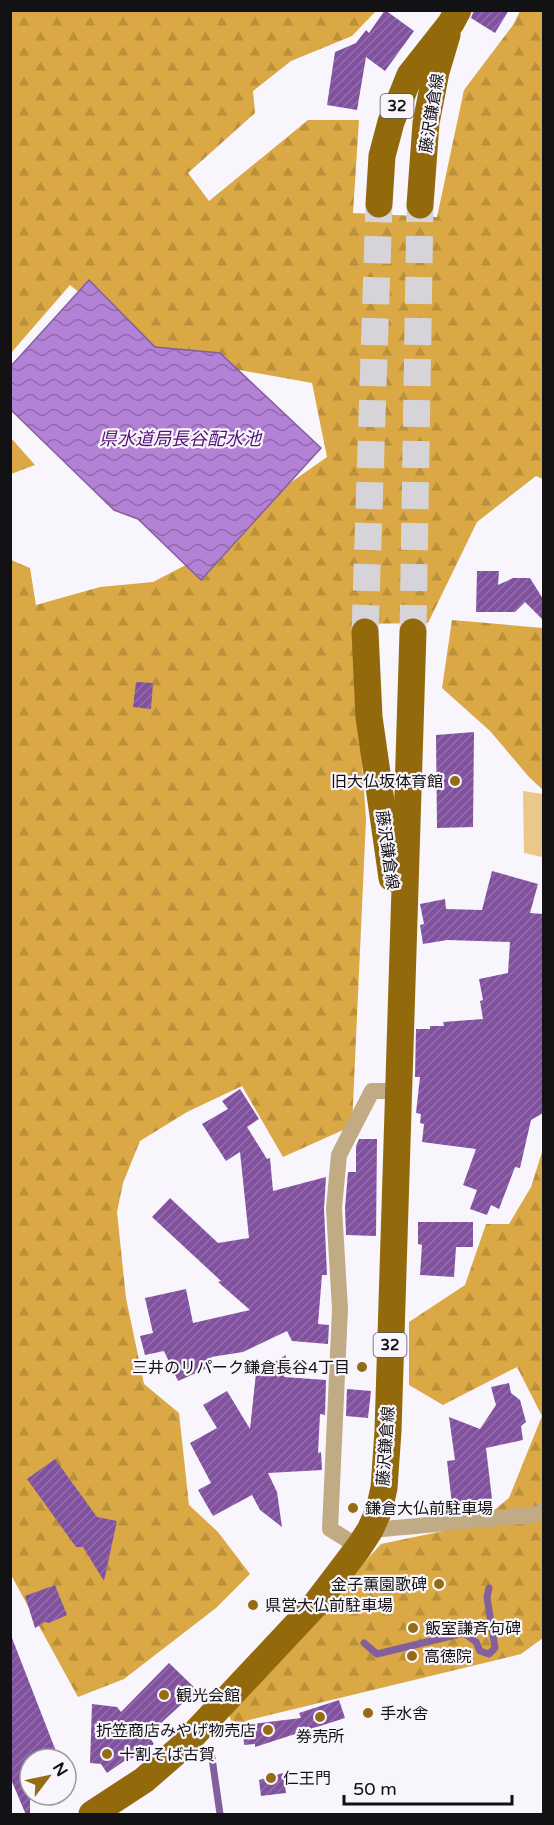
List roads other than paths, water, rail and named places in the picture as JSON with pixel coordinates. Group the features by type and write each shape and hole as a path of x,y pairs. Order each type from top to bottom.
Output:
{"main road":[{"name":"藤沢鎌倉線","path":"379,204 382,156 391,122 410,75 454,17"},
{"name":"藤沢鎌倉線","path":"420,205 426,123 436,72 454,17"},
{"name":"藤沢鎌倉線","path":"365,632 369,717 402,960"},
{"name":"藤沢鎌倉線","path":"92,1815 144,1780 182,1747 315,1605 365,1539 379,1510 384,1488 388,1431 412,632"}],"street":[{"path":"397,1091 372,1091 339,1155 334,1208 340,1309 330,1530 365,1539 424,1526 464,1520 533,1515 543,1511"}],"water":[{"name":"県水道局長谷配水池","path":"89,280 155,347 220,353 321,448 201,580 138,519 114,510 11,410 11,366"}],"waterway":[{"path":"364,1643 377,1654 464,1633 476,1642 480,1651 489,1654 495,1648 487,1597 489,1588"},
{"path":"212,1758 220,1814"}],"tunnel":[{"path":"365,632 379,204"},
{"path":"413,632 420,205"}],"place":[{"name":"旧大仏坂体育館","path":"455,781"},
{"name":"三井のリパーク鎌倉長谷4丁目","path":"362,1367"},
{"name":"鎌倉大仏前駐車場","path":"353,1508"},
{"name":"金子薫園歌碑","path":"439,1584"},
{"name":"県営大仏前駐車場","path":"253,1605"},
{"name":"飯室謙斉句碑","path":"413,1628"},
{"name":"高徳院","path":"412,1656"},
{"name":"観光会館","path":"164,1695"},
{"name":"手水舎","path":"368,1713"},
{"name":"券売所","path":"320,1717"},
{"name":"折笠商店みやげ物売店","path":"268,1730"},
{"name":"十割そば古賀","path":"107,1754"},
{"name":"仁王門","path":"271,1778"}]}
